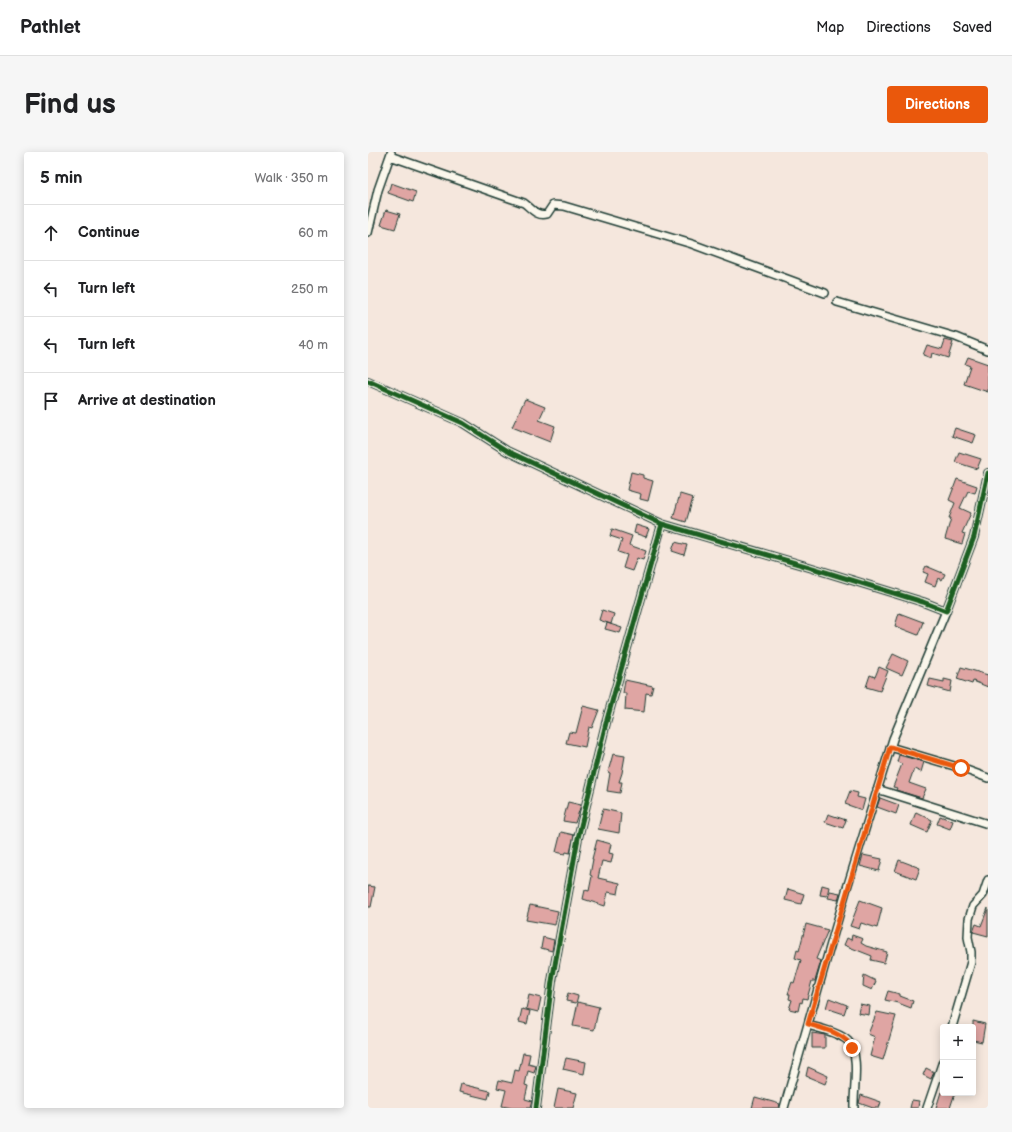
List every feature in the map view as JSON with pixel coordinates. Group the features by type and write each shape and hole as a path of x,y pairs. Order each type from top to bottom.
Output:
{"street":[{"path":"368,233 378,190 390,154 524,203 533,211 542,215 547,214 551,206 555,204 564,206 692,244 825,293"},
{"path":"837,302 956,337 988,350"},
{"path":"368,381 457,420 507,451 662,524 817,569 923,602 946,611"},
{"path":"784,1108 890,747 946,611 974,537 988,473"},
{"path":"536,1108 551,988 578,838 606,723 662,524"},
{"path":"890,747 961,768 988,778"},
{"path":"877,789 988,824"},
{"path":"953,1024 971,962 968,933 971,911 983,895 988,880"},
{"path":"808,1024 840,1036 850,1045 855,1064 854,1108"},
{"path":"927,1108 940,1070"}],"building":[{"path":"391,183 416,192 413,202 388,193"},
{"path":"386,210 400,214 395,229 381,225"},
{"path":"945,340 953,342 948,358 932,353 931,358 923,355 927,345 942,349"},
{"path":"968,357 988,364 988,392 964,384 970,366 965,364"},
{"path":"525,399 545,407 539,420 555,426 550,442 512,427"},
{"path":"955,428 976,435 973,443 952,436"},
{"path":"959,452 981,459 977,469 955,462"},
{"path":"631,472 643,475 643,478 653,481 648,501 640,499 641,494 627,490"},
{"path":"957,479 977,486 975,493 968,491 960,508 971,513 962,533 965,534 962,544 945,539 951,518 949,518 955,503 949,500"},
{"path":"680,494 693,498 686,522 673,518"},
{"path":"636,525 649,529 646,537 634,533"},
{"path":"612,529 632,536 629,545 646,551 643,560 637,558 632,571 623,568 627,555 618,552 622,540 610,536"},
{"path":"675,542 687,545 684,555 672,551"},
{"path":"926,566 945,574 942,580 938,578 935,586 925,582 928,574 923,572"},
{"path":"602,610 614,614 611,624 599,620"},
{"path":"899,613 923,622 918,635 895,626"},
{"path":"607,623 622,628 620,633 605,629"},
{"path":"893,654 908,661 902,675 886,668"},
{"path":"879,667 888,671 880,691 866,687 870,675 875,677"},
{"path":"961,667 988,675 988,687 973,681 972,684 957,679"},
{"path":"930,679 944,682 944,679 952,681 950,692 928,686"},
{"path":"625,680 653,686 651,694 646,693 644,712 625,710 626,693 623,693"},
{"path":"583,706 599,710 592,728 589,727 585,747 566,743 569,732 576,733"},
{"path":"613,754 625,756 619,782 622,782 620,793 607,791 610,773 608,772"},
{"path":"899,755 924,762 921,772 914,769 909,783 926,789 922,798 896,790 897,788 893,787 902,764 897,762"},
{"path":"850,791 858,793 857,797 865,799 862,810 845,804"},
{"path":"880,798 899,805 896,814 877,807"},
{"path":"568,802 581,805 575,823 563,821"},
{"path":"603,809 621,813 619,833 598,829"},
{"path":"916,812 932,820 927,832 911,825"},
{"path":"828,814 846,820 843,828 825,822"},
{"path":"940,816 953,821 950,829 937,824"},
{"path":"561,832 574,835 570,853 566,852 565,854 556,852"},
{"path":"597,840 611,844 609,853 613,854 611,863 602,861 598,878 620,883 618,894 608,892 605,906 583,899 585,890 589,891 592,876 590,875 592,859"},
{"path":"863,855 882,859 879,871 860,866"},
{"path":"899,860 920,868 916,879 895,871"},
{"path":"822,885 829,887 827,896 820,895"},
{"path":"368,886 375,887 371,907 368,907"},
{"path":"788,889 804,894 801,904 785,900"},
{"path":"830,891 840,893 838,900 828,898"},
{"path":"860,900 882,908 877,928 861,923 859,929 850,926"},
{"path":"530,905 558,911 555,925 526,920"},
{"path":"988,908 988,936 973,932 976,924 981,926"},
{"path":"806,924 828,930 816,959 821,961 815,981 812,981 807,999 803,998 802,1003 800,1002 798,1011 789,1009 792,1000 789,999 790,994 788,994 792,982 794,983 801,960 795,958 797,950 799,951"},
{"path":"852,935 863,939 861,943 866,946 887,952 884,963 871,960 872,956 844,945 847,938 851,940"},
{"path":"543,937 554,940 552,951 541,948"},
{"path":"864,975 876,981 872,990 863,986"},
{"path":"888,991 900,994 900,996 913,1001 911,1008 885,1000"},
{"path":"568,993 578,996 576,1003 566,1001"},
{"path":"529,995 541,998 538,1012 526,1009"},
{"path":"829,998 847,1005 844,1014 826,1008"},
{"path":"578,1002 599,1007 594,1030 573,1026"},
{"path":"860,1004 870,1006 869,1015 858,1013"},
{"path":"522,1009 530,1011 527,1024 519,1022"},
{"path":"877,1012 896,1016 883,1060 870,1056 875,1037 868,1034"},
{"path":"973,1021 985,1024 982,1042 976,1041 976,1024 973,1024"},
{"path":"812,1033 825,1035 825,1048 812,1048"},
{"path":"523,1053 530,1054 528,1064 536,1066 534,1073 528,1071 525,1085 528,1086 525,1099 532,1101 530,1108 512,1108 502,1106 506,1090 497,1088 499,1080 512,1083 515,1070 519,1071"},
{"path":"566,1058 586,1062 584,1074 563,1069"},
{"path":"808,1067 828,1076 825,1084 806,1076"},
{"path":"926,1068 934,1072 931,1079 923,1075"},
{"path":"461,1084 490,1091 488,1099 459,1092"},
{"path":"558,1089 577,1093 573,1108 554,1108"},
{"path":"861,1095 881,1102 879,1108 873,1108 859,1103"},
{"path":"940,1095 954,1096 950,1108 936,1108"},
{"path":"755,1097 780,1104 779,1108 752,1108"},
{"path":"912,1100 919,1101 918,1108 910,1108"}],"cycle path":[{"path":"368,381 463,423 507,451 662,524 809,567 923,602 946,611 974,537 988,473"},
{"path":"536,1108 552,981 578,838 606,723 662,524"}],"route":[{"path":"852,1048 847,1040 840,1036 808,1024 829,948 890,747 961,768"}]}
